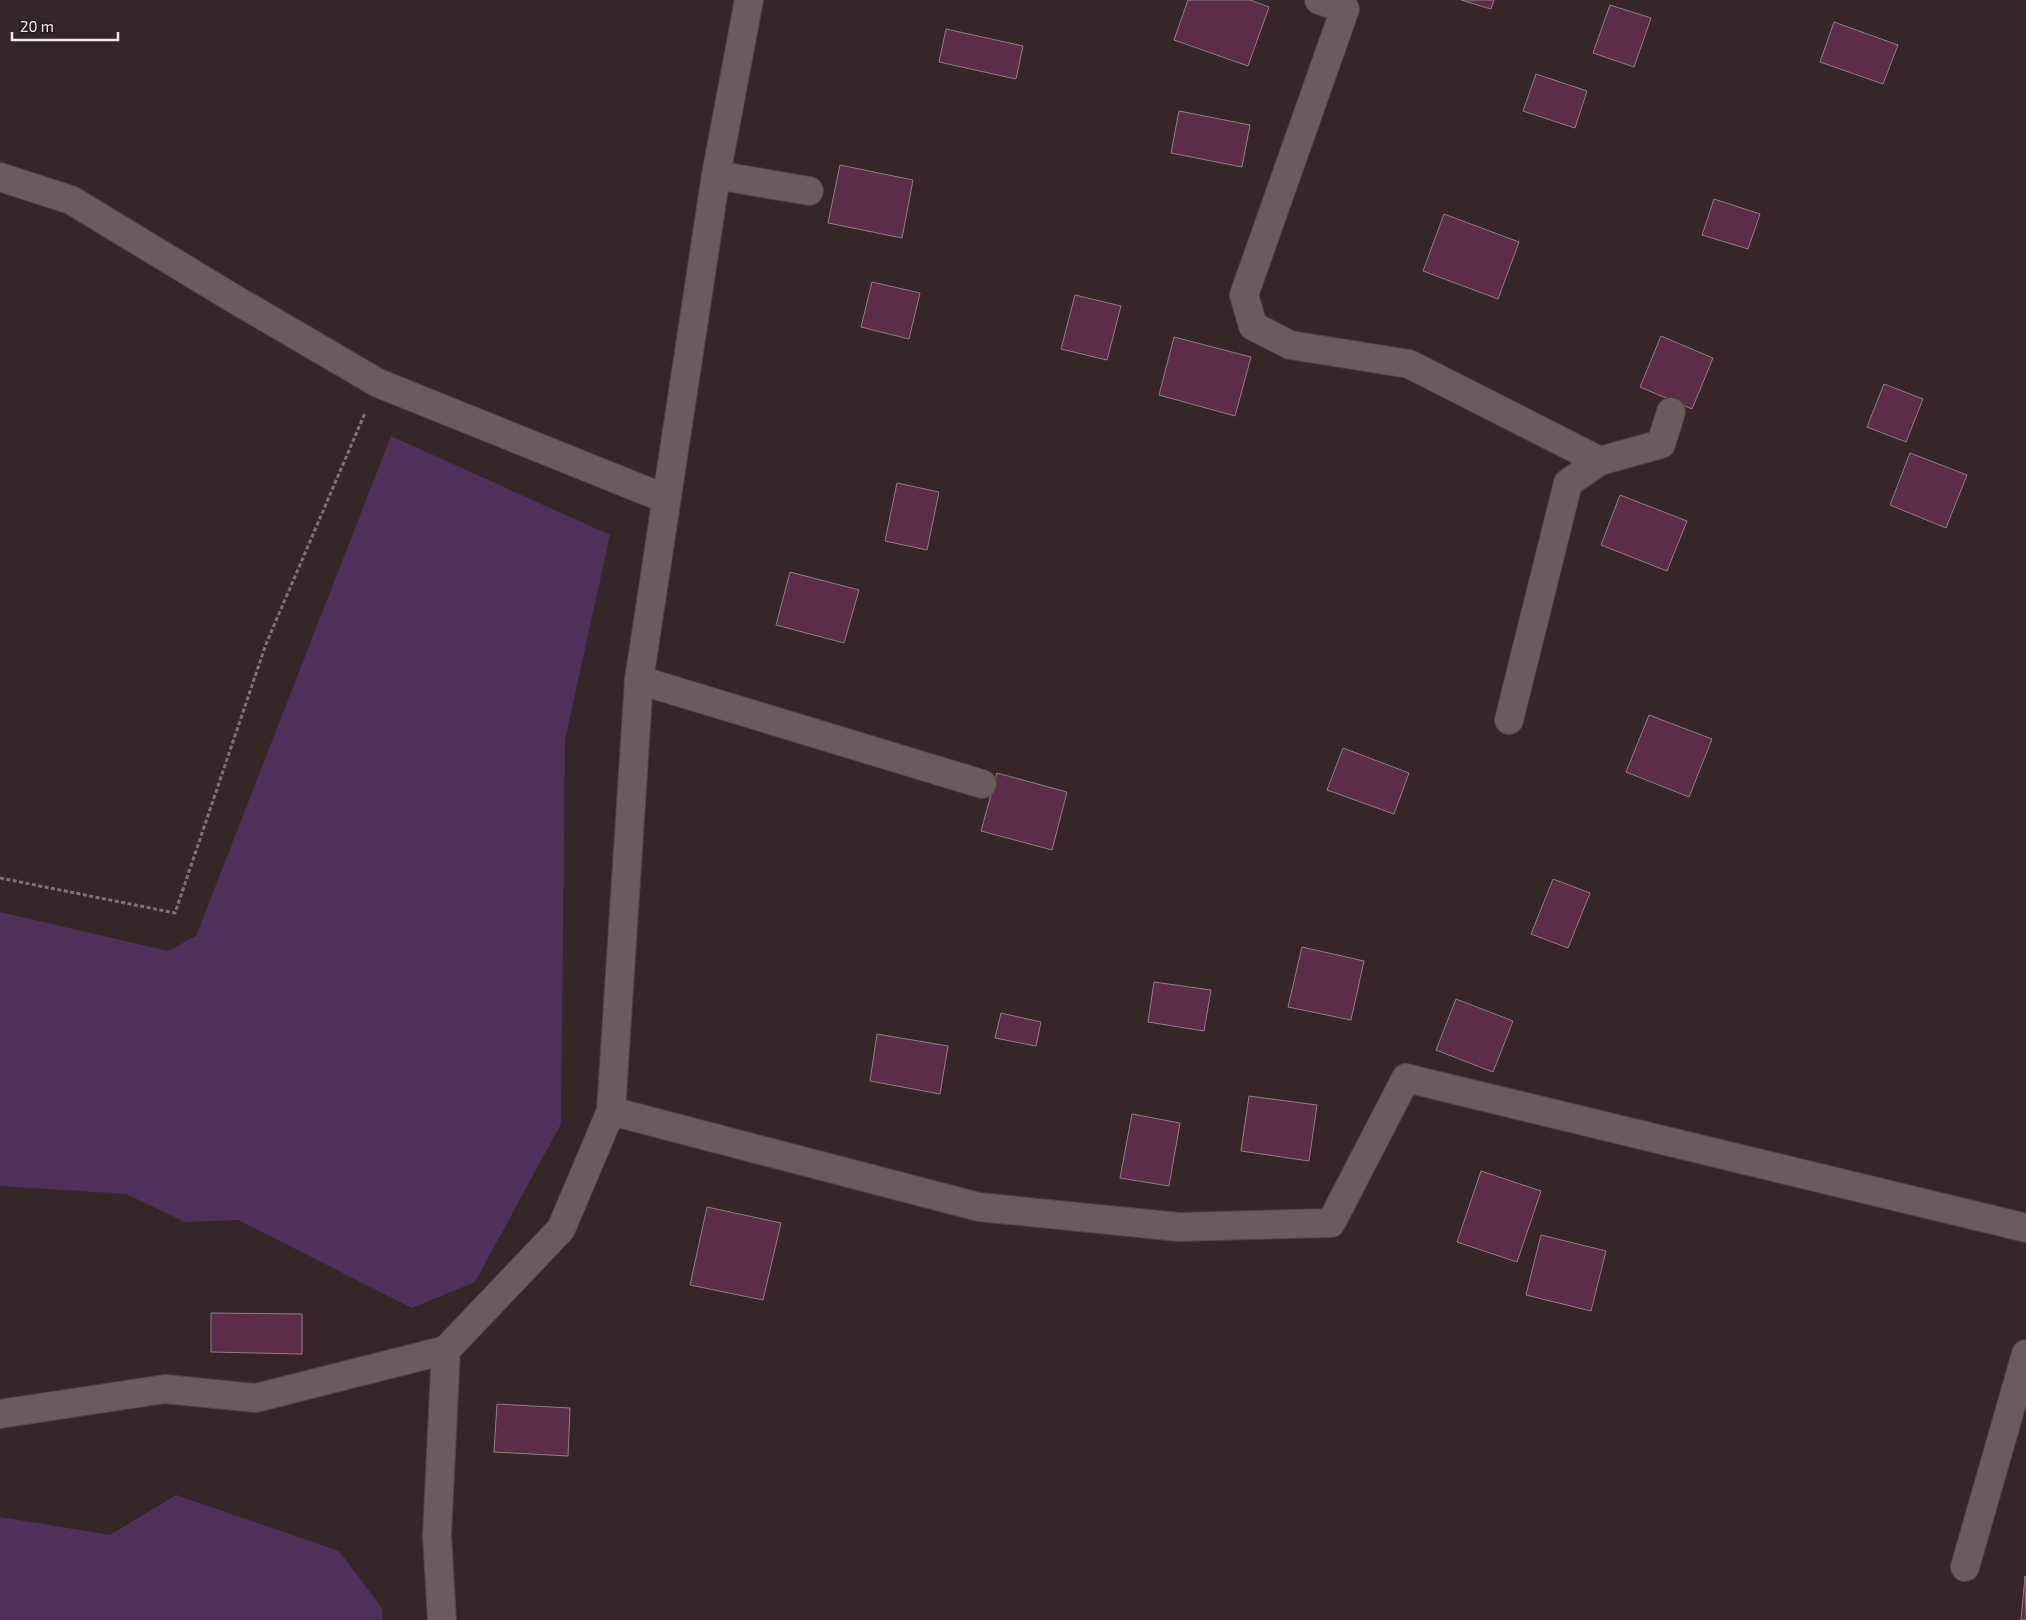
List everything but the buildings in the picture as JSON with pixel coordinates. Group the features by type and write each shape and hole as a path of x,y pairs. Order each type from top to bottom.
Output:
{"street":[{"path":"0,1414 165,1389 256,1398 446,1350 561,1229 611,1112 639,680 716,175 749,0"},
{"path":"1319,0 1346,4 1244,295 1253,326 1290,345 1409,364 1600,462"},
{"path":"716,175 809,191"},
{"path":"0,178 71,200 378,383 666,499"},
{"path":"1509,720 1568,483 1600,462 1661,444 1671,412"},
{"path":"639,680 982,784"},
{"path":"611,1112 979,1208 1179,1228 1331,1223 1406,1078 2026,1228"},
{"path":"442,1620 437,1535 446,1350"},
{"path":"1964,1567 2026,1354"}],"path":[{"path":"0,878 175,914 266,644 378,383"}],"shaded area":[{"path":"391,436 610,535 565,740 561,1124 475,1282 412,1308 238,1220 185,1222 126,1194 0,1186 0,912 168,951 196,936"},
{"path":"176,1495 339,1551 382,1608 382,1620 0,1620 0,1517 110,1535"}]}
